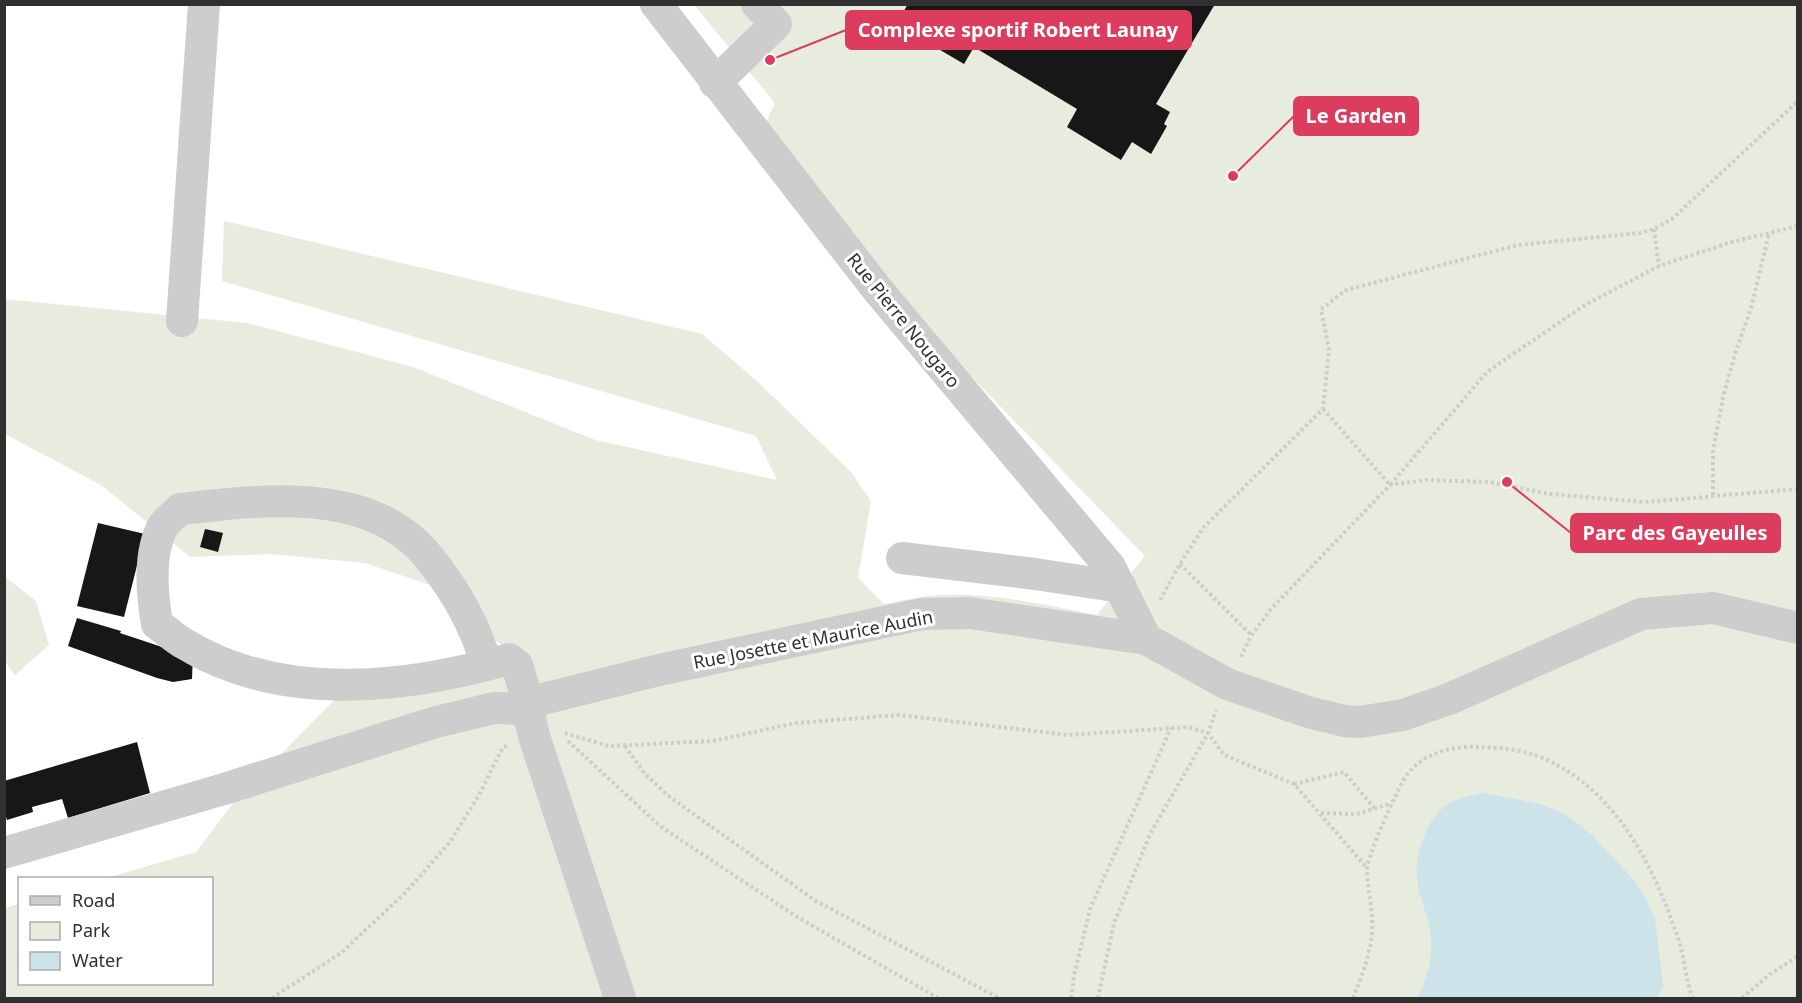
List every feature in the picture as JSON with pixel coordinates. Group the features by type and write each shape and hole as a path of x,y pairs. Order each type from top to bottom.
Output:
{"street":[{"path":"182,321 204,4"},
{"name":"Rue Pierre Nougaro","path":"656,4 877,289 1110,567 1146,639"},
{"path":"715,83 776,24 757,4"},
{"path":"487,665 478,635 459,599 435,566 413,540 391,525 359,511 329,504 297,501 201,507 180,509 164,525 155,550 153,597 157,624 183,644 221,662 272,678 321,685 420,680 487,665 509,659 517,665 530,709 535,739 620,999"},
{"path":"902,558 1035,573 1121,587"},
{"name":"Rue Josette et Maurice Audin","path":"530,709 535,702 659,670 922,615 969,613 1146,639 1227,684 1308,712 1344,721 1360,722 1403,716 1449,699 1641,614 1713,608 1797,628"},
{"path":"4,853 224,789 436,722 494,708 530,709"}],"path":[{"path":"1797,100 1672,219 1654,229 1640,233 1518,245 1346,290 1321,309 1329,350 1323,409 1203,528 1180,564 1251,636 1271,609 1390,485 1488,371 1585,305 1659,266 1732,242 1797,226"},
{"path":"1654,229 1659,266"},
{"path":"1713,495 1713,451 1723,397 1751,308 1769,234"},
{"path":"1323,409 1390,485"},
{"path":"1390,485 1427,480 1490,482 1549,494 1645,502 1797,489"},
{"path":"938,999 794,915 660,826 558,732 609,746 625,746 713,741 796,723 899,715 1068,735 1188,727 1208,733 1224,755 1294,783 1367,868"},
{"path":"1071,999 1074,976 1090,909 1171,728"},
{"path":"1098,999 1114,924 1150,834 1208,733"},
{"path":"272,999 341,953 405,893 450,842 504,747 535,739"},
{"path":"625,746 645,774 670,798 816,901 999,999"},
{"path":"1353,999 1365,966 1372,933 1367,868 1374,844 1404,778 1416,763 1446,750 1471,746 1500,748 1546,759 1591,788 1616,813 1653,874 1666,902 1680,945 1687,983 1693,999"},
{"path":"1294,783 1344,772 1375,808"},
{"path":"1320,813 1357,814 1393,802"},
{"path":"1742,999 1770,974 1797,956"}],"green space":[{"path":"694,5 1797,5 1797,998 5,998 5,908 18,904 18,985 213,985 213,877 110,877 196,852 234,802 346,688 462,687 519,660 433,586 365,563 271,554 190,557 101,485 5,434 4,299 247,323 413,367 595,440 777,480 756,436 222,281 224,221 702,334 759,383 851,472 871,501 858,578 884,604 931,596 966,595 1023,601 1097,615 1145,556 939,343 766,122 775,103"},
{"path":"5,577 36,601 49,645 15,675 5,661"}],"water":[{"path":"1485,793 1541,804 1566,815 1590,833 1634,880 1647,900 1655,919 1663,985 1658,998 1417,998 1424,984 1431,953 1430,930 1416,874 1422,842 1432,821 1444,807 1462,798"}],"building":[{"path":"908,4 1215,4 1156,104 1170,112 1164,124 1167,126 1151,154 1132,142 1121,160 1067,127 1077,109 974,47 964,64 896,24"},
{"path":"98,523 145,534 124,617 77,606"},
{"path":"205,529 223,533 218,552 200,547"},
{"path":"77,618 121,631 120,633 180,653 193,655 192,679 173,682 157,678 68,646"},
{"path":"137,742 150,793 68,818 62,799 32,807 33,812 7,820 4,810 4,781"}],"place":[{"name":"Complexe sportif Robert Launay","path":"770,60"},
{"name":"Le Garden","path":"1233,176"},
{"name":"Parc des Gayeulles","path":"1507,482"}]}
